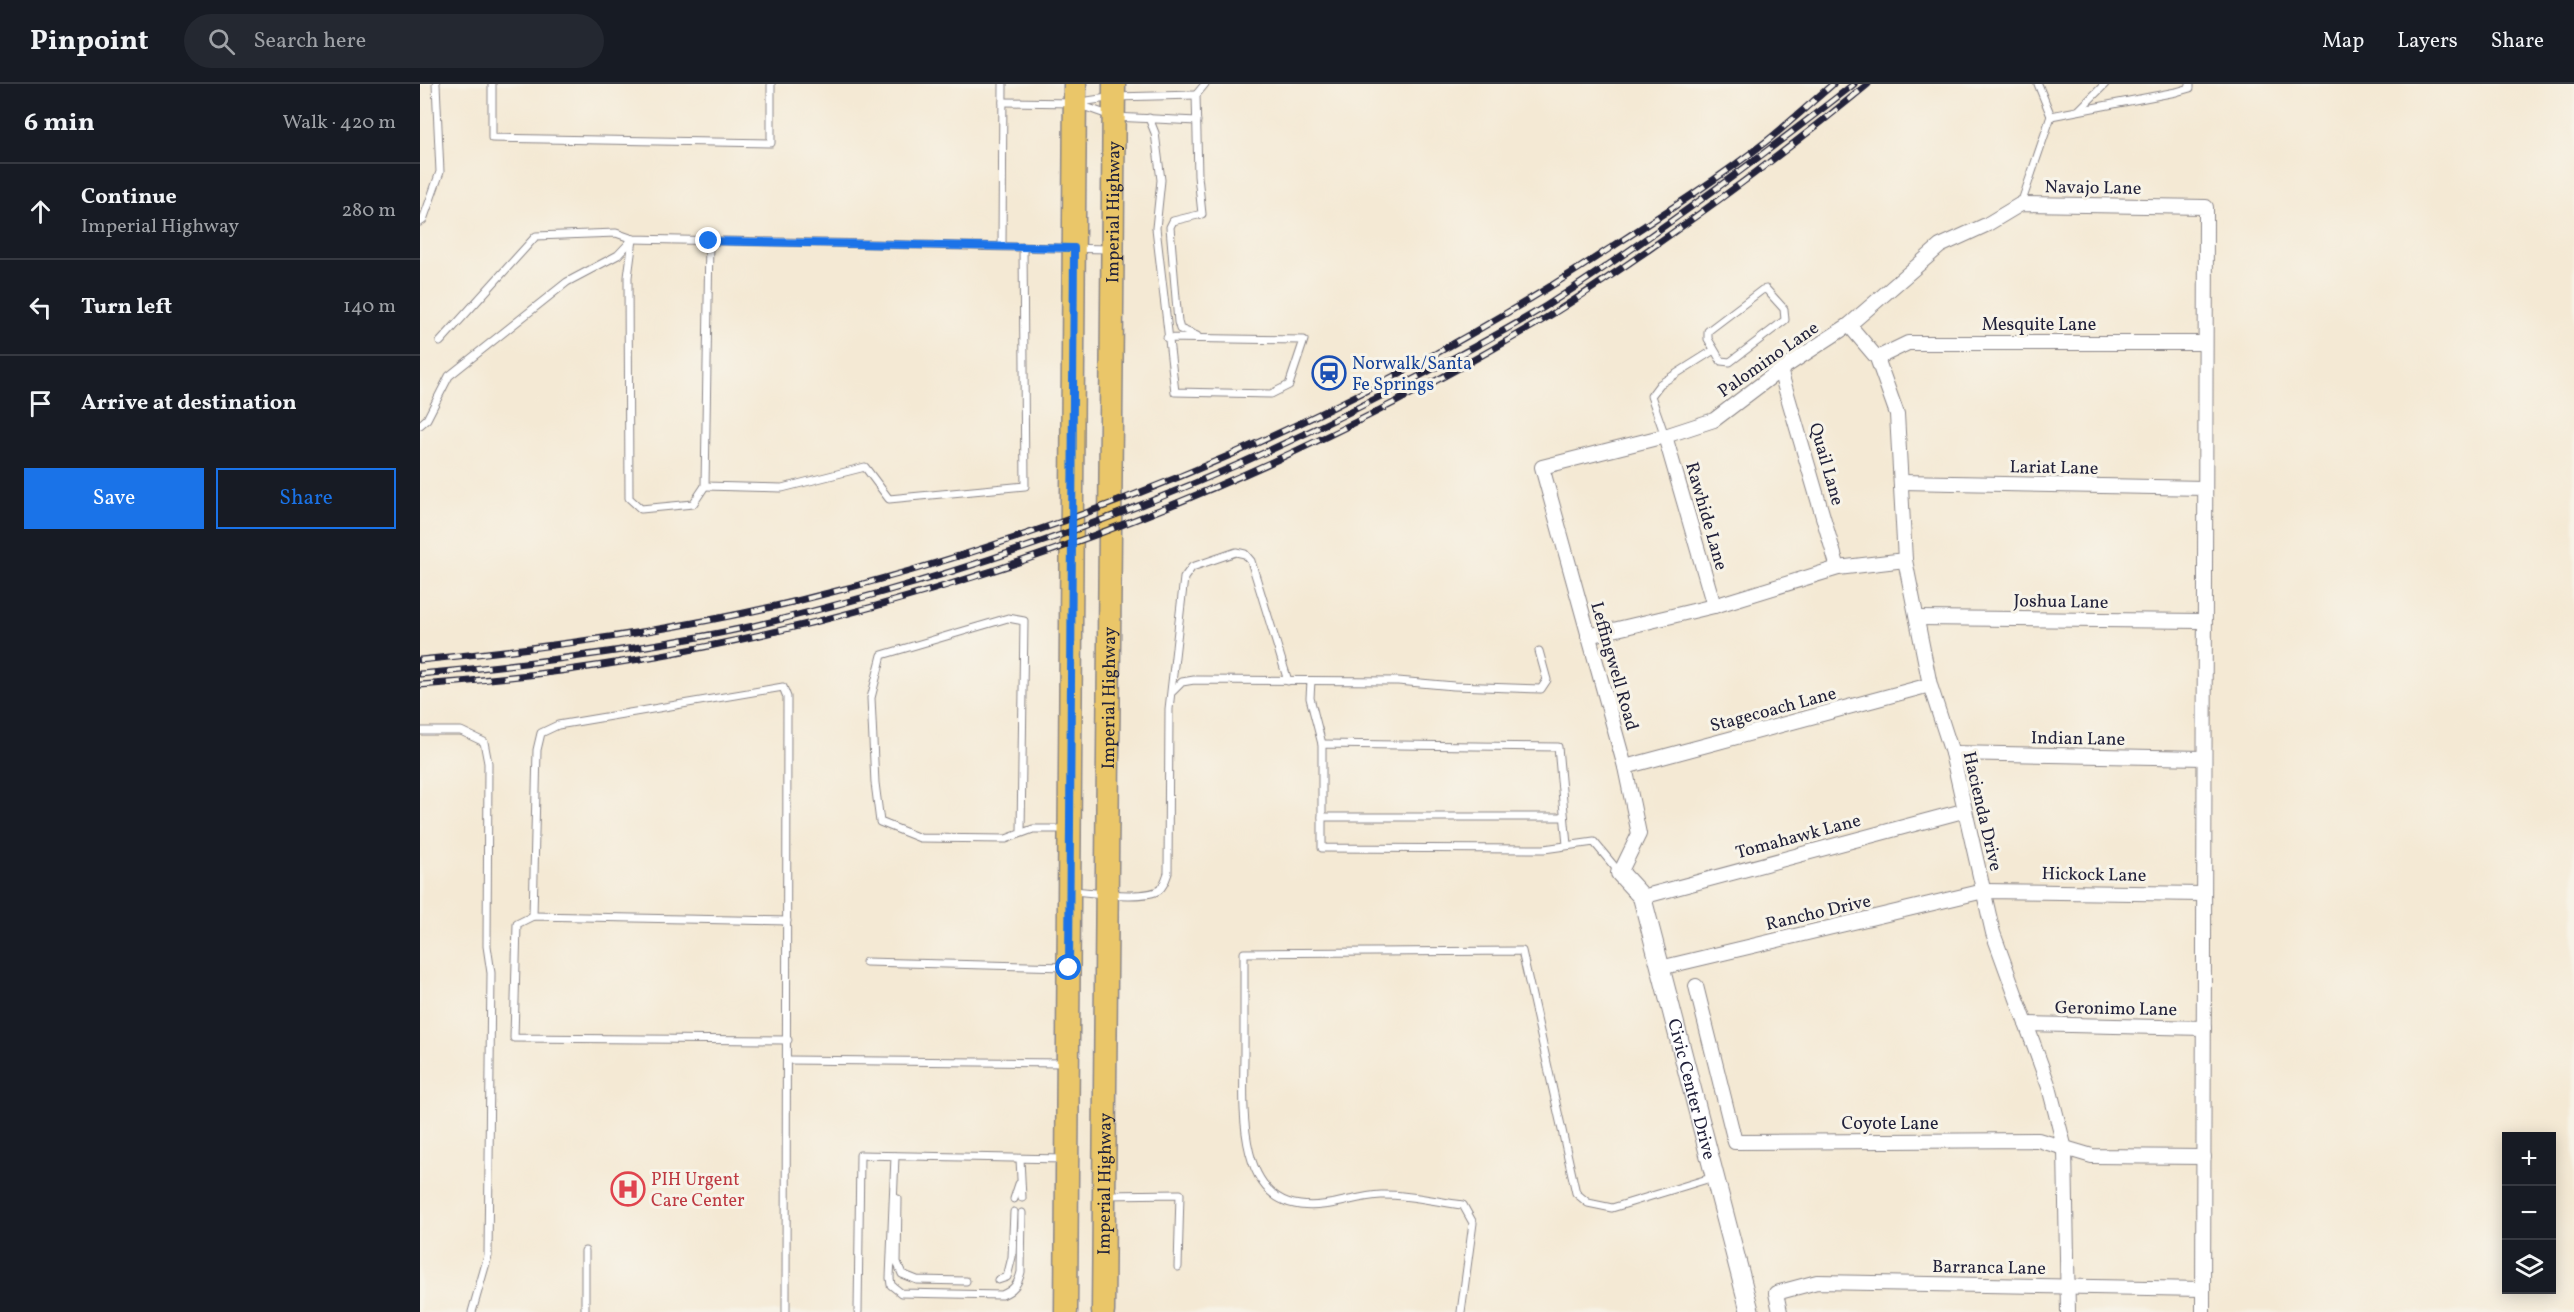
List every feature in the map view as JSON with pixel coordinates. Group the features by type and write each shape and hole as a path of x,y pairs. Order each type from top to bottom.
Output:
{"main road":[{"name":"Imperial Highway","path":"1066,1312 1074,93"},
{"name":"Imperial Highway","path":"1103,1312 1114,99"}],"street":[{"name":"Navajo Lane","path":"1986,225 2021,204 2206,207 2205,343"},
{"name":"Palomino Lane","path":"1542,467 1665,436 1714,420 1780,370 1849,325 1940,246 1986,225"},
{"name":"Hacienda Drive","path":"1849,325 1877,358 1897,414 1905,560 1930,685 1952,753 1963,811 1993,933 2049,1087 2065,1149 2068,1312"},
{"name":"Mesquite Lane","path":"1877,358 1908,343 2205,343"},
{"path":"2203,1312 2205,343"},
{"name":"Quail Lane","path":"1780,370 1838,568"},
{"name":"Rawhide Lane","path":"1665,436 1714,606"},
{"name":"Leffingwell Road","path":"1542,467 1625,767 1639,834 1620,873"},
{"name":"Lariat Lane","path":"1902,482 2205,488"},
{"path":"1588,636 1714,606 1838,568 1905,560"},
{"name":"Joshua Lane","path":"1917,618 2204,621"},
{"name":"Stagecoach Lane","path":"1625,767 1930,685"},
{"name":"Indian Lane","path":"1952,753 2204,758"},
{"name":"Tomahawk Lane","path":"1642,897 1963,811"},
{"name":"Civic Center Drive","path":"1620,873 1642,897 1750,1312"},
{"name":"Hickock Lane","path":"1984,891 2204,894"},
{"name":"Rancho Drive","path":"1660,968 1984,891"},
{"name":"Coyote Lane","path":"1696,986 1736,1142 2037,1140 2092,1156 2204,1157"},
{"name":"Geronimo Lane","path":"2026,1024 2204,1028"},
{"name":"Barranca Lane","path":"1780,1312 1776,1293 1817,1282 2203,1289"}],"lane":[{"path":"420,222 423,220 440,172 436,84"},
{"path":"492,84 492,138 771,143 771,84"},
{"path":"1002,246 1003,84"},
{"path":"1205,84 1196,94 1198,176 1202,214 1178,218 1170,227 1180,329 1207,339"},
{"path":"2021,204 2050,116 2038,84"},
{"path":"2079,110 2105,84"},
{"path":"2050,116 2176,92 2190,88 2190,84"},
{"path":"1003,102 1074,93 1114,99 1196,94"},
{"path":"1074,93 1114,99 1149,118 1197,121"},
{"path":"1149,118 1155,134 1161,180 1156,228 1167,338 1175,392 1272,394 1289,385 1304,340 1167,338"},
{"path":"440,342 536,236 616,233 633,239 1112,249"},
{"path":"633,239 628,277 629,498 641,509 693,504 705,486 709,241"},
{"path":"420,425 427,419 449,376 567,282 618,255 633,239"},
{"path":"705,486 782,488 865,467 889,499 1025,486 1023,246"},
{"path":"1762,290 1772,293 1786,314 1782,323 1730,362 1721,360 1714,350 1707,334 1708,331 1762,290"},
{"path":"1665,436 1651,396 1660,384 1714,350"},
{"path":"1070,890 1153,893 1162,886 1168,873 1169,709 1185,578 1192,567 1236,552 1245,554 1251,561 1288,681"},
{"path":"1021,832 1024,621 1008,618 882,655 871,698 875,783 880,822 920,838 1006,839 1033,829 1070,829"},
{"path":"1173,691 1177,686 1188,681 1398,681 1454,686 1541,688 1547,680 1539,651"},
{"path":"1311,681 1310,698 1322,744 1323,848 1544,849 1594,842 1620,873"},
{"path":"533,916 537,750 541,733 558,725 783,687 787,697 786,1312"},
{"path":"420,731 461,731 484,742 488,763 486,946 491,973 488,1256 472,1312"},
{"path":"1322,744 1558,747 1567,845"},
{"path":"1322,817 1564,817"},
{"path":"787,921 533,916 517,924 514,1038 788,1040"},
{"path":"1462,1311 1473,1223 1463,1205 1382,1195 1345,1202 1300,1205 1279,1197 1265,1185 1255,1166 1244,1130 1244,953 1522,951 1576,1193 1588,1203 1612,1208 1714,1177"},
{"path":"866,962 1069,968"},
{"path":"788,1060 1068,1063"},
{"path":"858,1312 860,1155 1067,1159"},
{"path":"895,1156 891,1285 901,1293 1002,1295 1010,1291 1016,1286 1021,1272 1018,1212 1011,1266 1007,1277 998,1280"},
{"path":"1018,1198 1021,1179 1020,1158"},
{"path":"895,1182 898,1197 897,1262 902,1274 908,1279 917,1280 966,1281"},
{"path":"1104,1195 1180,1194 1178,1267"},
{"path":"585,1251 585,1312"}],"railway":[{"path":"420,660 515,650 656,630 797,601 1003,542 1203,467 1300,423 1396,375 1490,323 1581,267 1723,173 1768,140 1833,84"},
{"path":"420,674 544,661 749,627 944,574 1071,531 1196,483 1258,456 1379,397 1484,342 1546,306 1625,254 1702,199 1854,84"},
{"path":"420,685 563,671 707,646 850,613 992,571 1131,521 1267,464 1398,401 1540,321 1707,209 1868,84"}],"place":[{"name":"Norwalk/Santa Fe Springs","path":"1329,373"},
{"name":"PIH Urgent Care Center","path":"628,1189"}],"route":[{"path":"709,241 1074,248 1069,968"}]}
